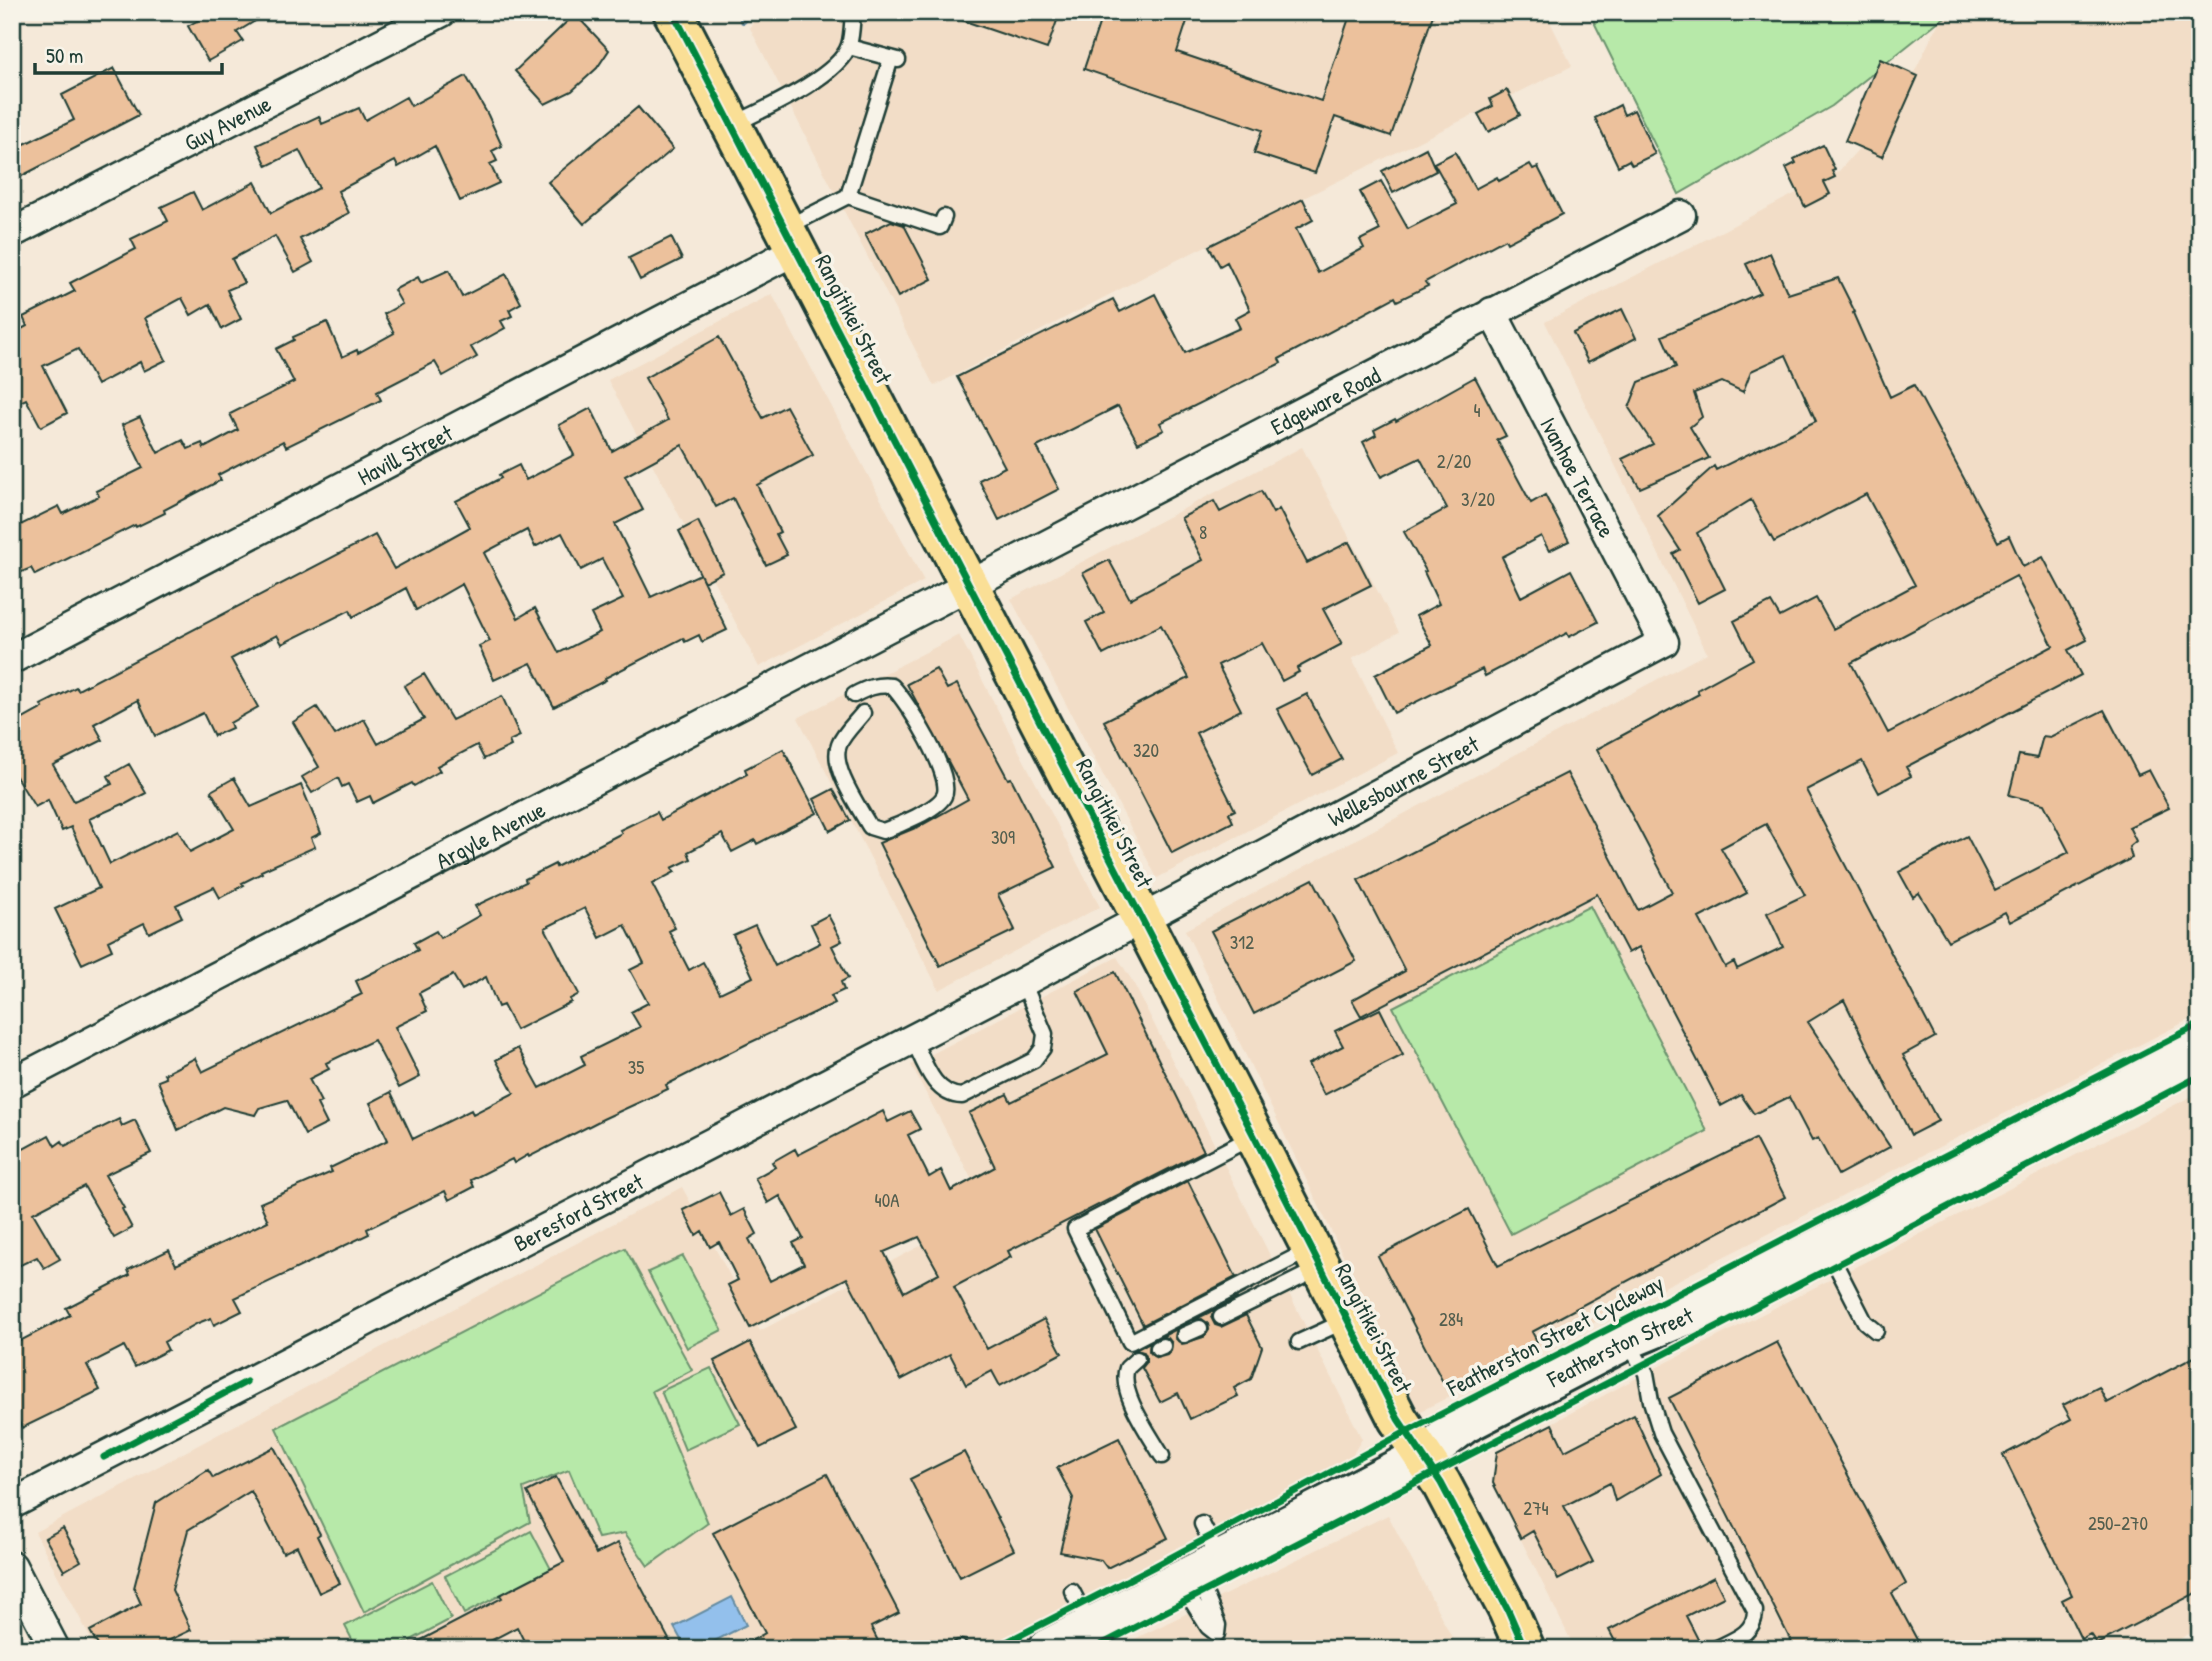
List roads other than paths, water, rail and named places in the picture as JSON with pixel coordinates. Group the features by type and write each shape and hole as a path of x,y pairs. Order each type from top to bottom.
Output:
{"highway":[{"name":"Rangitikei Street","path":"673,12 1143,919 1398,1419 1441,1483 1508,1610 1525,1649"}],"main road":[{"name":"Featherston Street","path":"1047,1649 1423,1456 1464,1424 1626,1340 1685,1316 2200,1051"}],"street":[{"name":"Guy Avenue","path":"12,233 442,12"},
{"name":"Edgeware Road","path":"969,584 1681,215"},
{"name":"Havill Street","path":"12,659 790,239"},
{"name":"Ivanhoe Terrace","path":"1492,312 1664,642"},
{"name":"Argyle Avenue","path":"12,1083 822,664 969,584"},
{"name":"Wellesbourne Street","path":"1143,919 1664,642"},
{"name":"Beresford Street","path":"12,1504 1143,919"},
{"path":"12,1566 55,1649"}],"lane":[{"path":"732,126 804,88 839,61 849,47 853,12"},
{"path":"790,239 848,196 895,60 849,47"},
{"path":"848,196 885,204 940,228 944,217"},
{"path":"854,695 868,688 892,686 901,696 922,733 945,782 945,795 937,805 883,831 870,827 836,760 839,743 863,713"},
{"path":"913,1039 937,1084 955,1096 962,1096 1034,1060 1044,1048 1045,1034 1023,982"},
{"path":"1254,1136 1075,1229 1130,1342 1317,1258"},
{"path":"1825,1245 1866,1322 1876,1331"},
{"path":"1221,1317 1317,1258"},
{"path":"1299,1342 1348,1320"},
{"path":"1184,1335 1200,1328"},
{"path":"1626,1340 1646,1373 1661,1433 1755,1611 1751,1628 1715,1649"},
{"path":"1137,1359 1127,1368 1124,1381 1139,1416 1162,1456"},
{"path":"1199,1571 1202,1524"},
{"path":"1072,1591 1090,1626"}],"water":[{"path":"732,1597 746,1625 699,1649 686,1649 674,1627"}],"waterway":[{"path":"743,20 747,12"}]}
